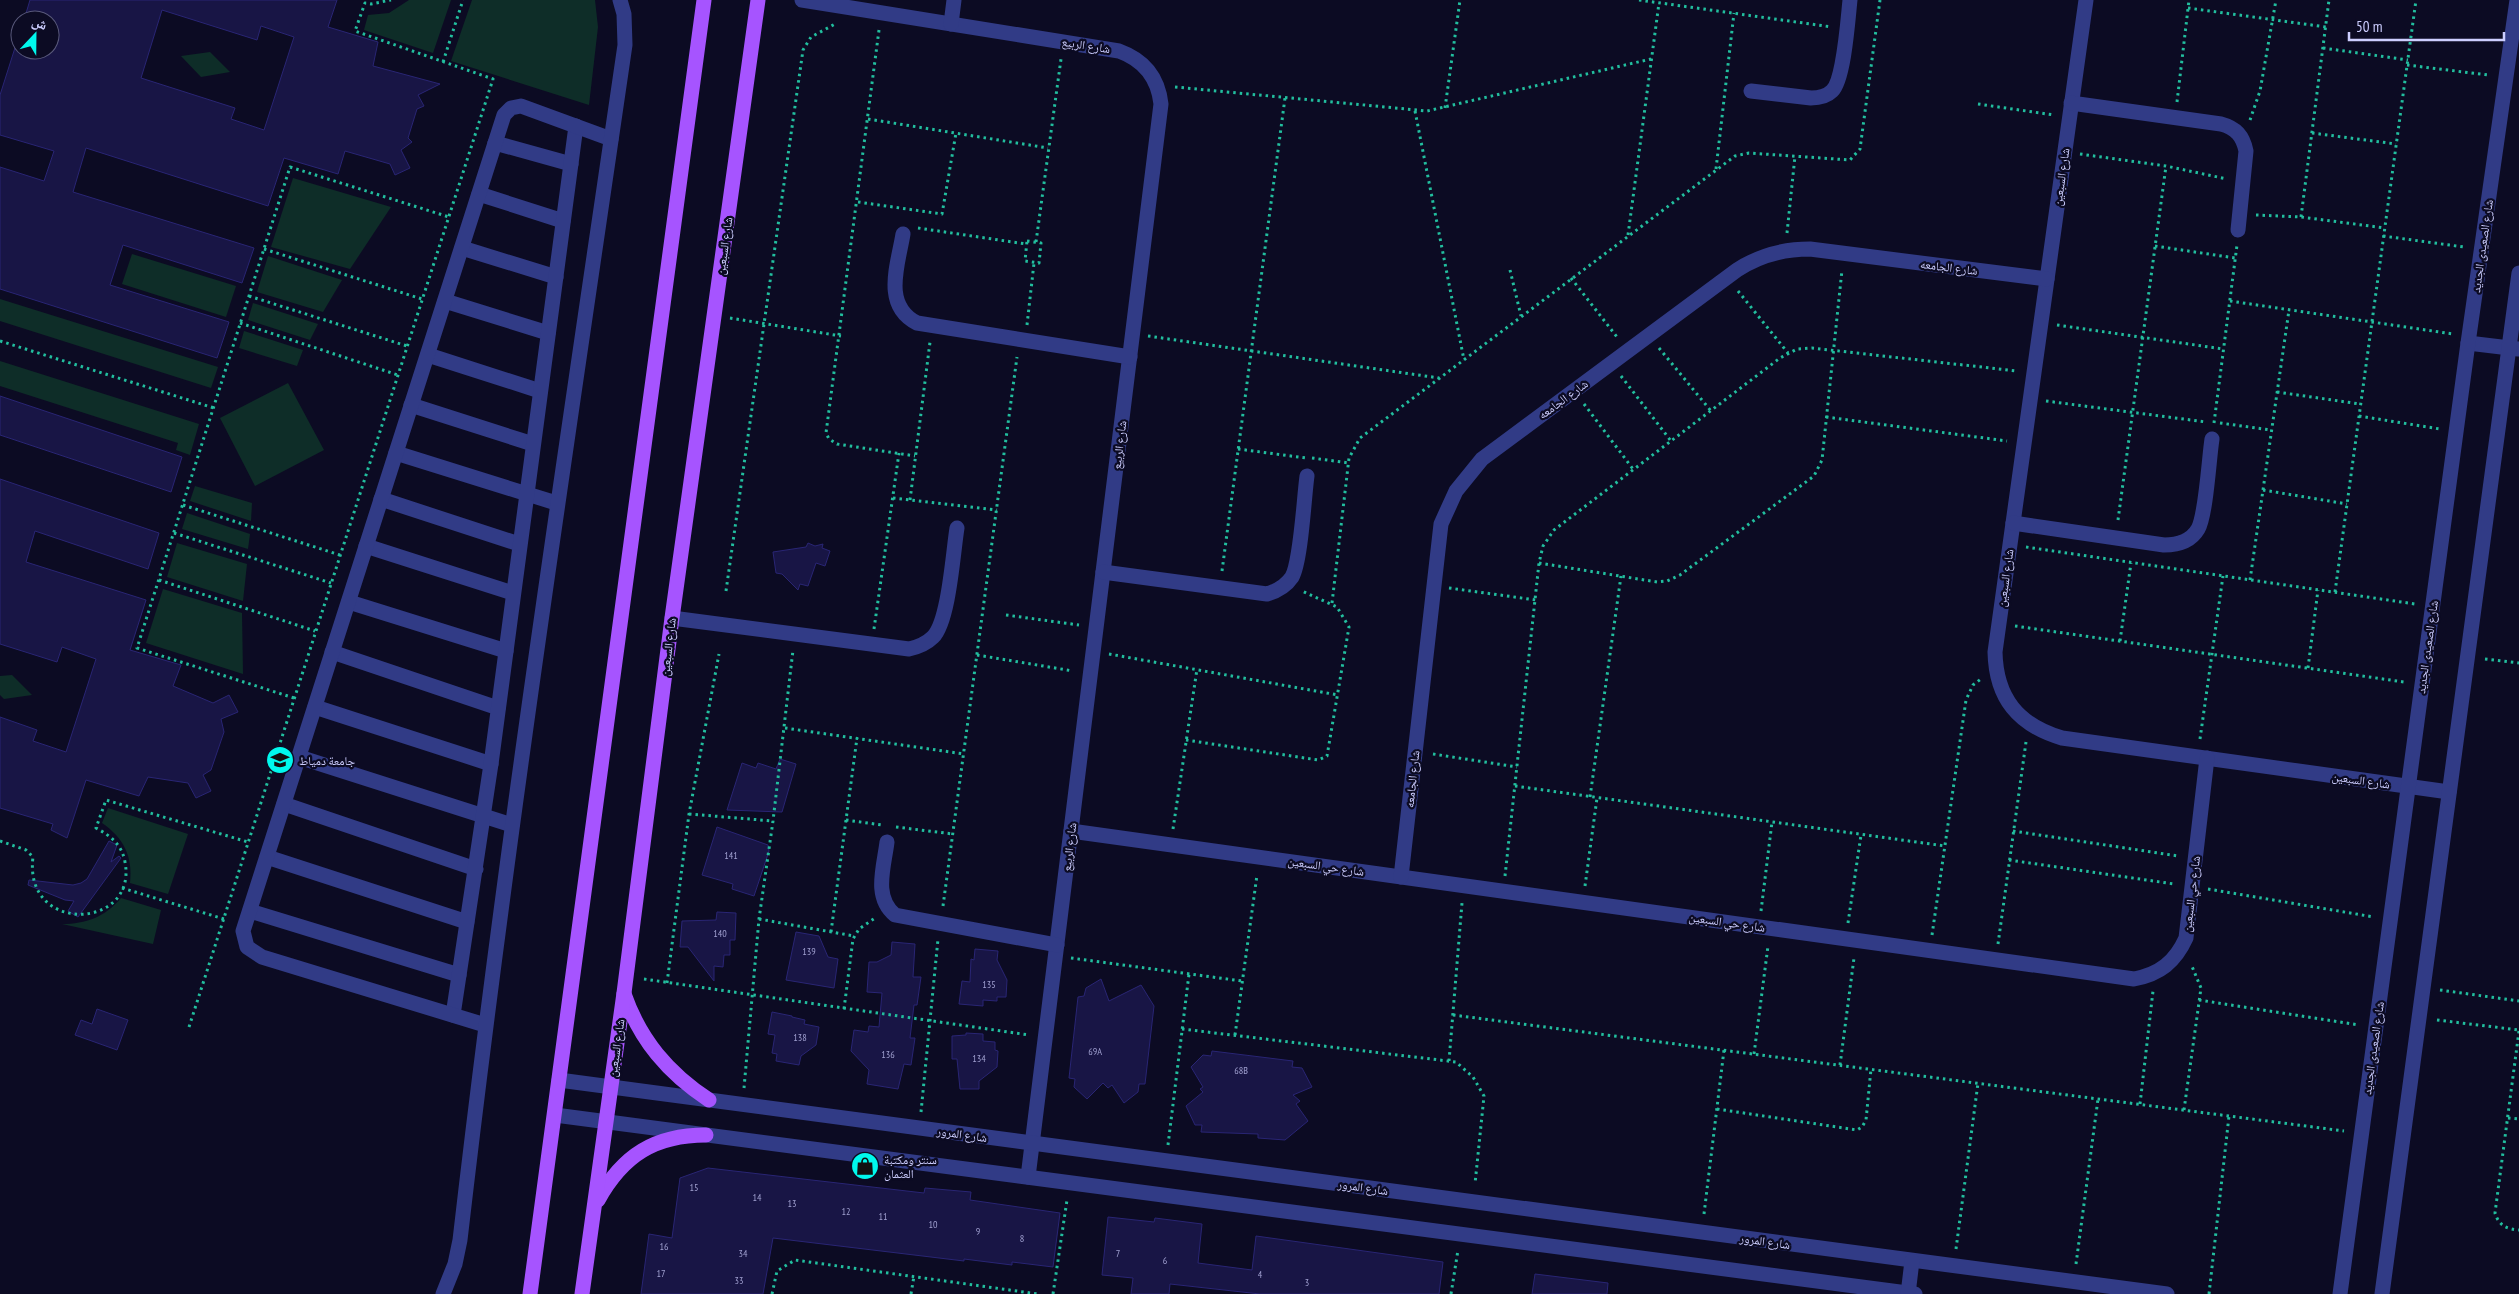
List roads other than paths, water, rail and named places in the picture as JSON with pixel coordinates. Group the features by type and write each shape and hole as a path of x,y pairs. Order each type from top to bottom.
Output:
{"main road":[{"path":"530,1294 704,0"},
{"name":"شارع السبعين","path":"582,1294 624,993 672,618 758,0"},
{"path":"624,993 637,1025 656,1054 680,1080 709,1100"},
{"path":"593,1215 606,1185 628,1160 657,1142 689,1135 706,1135"}],"street":[{"path":"443,1294 455,1264 460,1240 485,1026 556,504 625,46 624,14 620,0"},
{"name":"شارع الربيع","path":"802,0 1119,50 1129,54 1146,67 1157,85 1161,104 1028,1177"},
{"path":"951,24 954,0"},
{"path":"1751,91 1811,98 1826,95 1833,90 1840,76 1850,0"},
{"name":"شارع السبعين","path":"2086,0 1995,652 1997,673 2004,696 2028,723 2047,734 2062,738 2449,792"},
{"name":"شارع الصعيدى الجديد","path":"2340,1294 2468,340 2517,0"},
{"path":"485,1026 254,953 244,940 243,931 504,115 516,106 611,139"},
{"path":"2070,110 2175,118 2228,126 2241,136 2246,151 2238,230"},
{"path":"453,1015 484,816 576,126"},
{"path":"496,143 571,164"},
{"path":"479,194 563,221"},
{"path":"908,231 894,290 895,299 903,313 910,319 932,326 1130,357"},
{"path":"462,248 556,277"},
{"name":"شارع الجامعه","path":"1401,877 1441,524 1456,491 1467,474 1482,459 1748,263 1785,250 1810,249 2047,279"},
{"path":"2382,1294 2449,792 2514,348 2519,273"},
{"path":"445,300 548,333"},
{"path":"2468,340 2514,348"},
{"path":"428,355 540,391"},
{"path":"412,405 533,444"},
{"path":"2013,524 2172,545 2180,544 2193,535 2201,521 2212,440"},
{"path":"396,453 556,504"},
{"path":"1103,572 1267,594 1286,584 1296,566 1307,476"},
{"path":"381,499 519,544"},
{"path":"672,618 909,649 926,643 939,630 944,612 957,528"},
{"path":"366,546 513,593"},
{"path":"348,602 506,651"},
{"path":"332,652 498,708"},
{"path":"315,707 491,764"},
{"path":"299,757 512,825"},
{"name":"شارع حي السبعين","path":"1071,830 2134,979 2155,973 2173,960 2180,951 2188,925 2202,758"},
{"path":"284,804 476,869"},
{"path":"887,842 881,889 884,903 889,910 903,919 1056,950"},
{"path":"267,856 467,922"},
{"path":"250,911 459,975"},
{"name":"شارع المرور","path":"559,1080 2167,1294"},
{"path":"555,1115 1910,1294 1912,1261"}],"place":[{"name":"جامعة دمياط","path":"280,760"},
{"name":"سنتر ومكتبة العثمان","path":"865,1166"}]}
